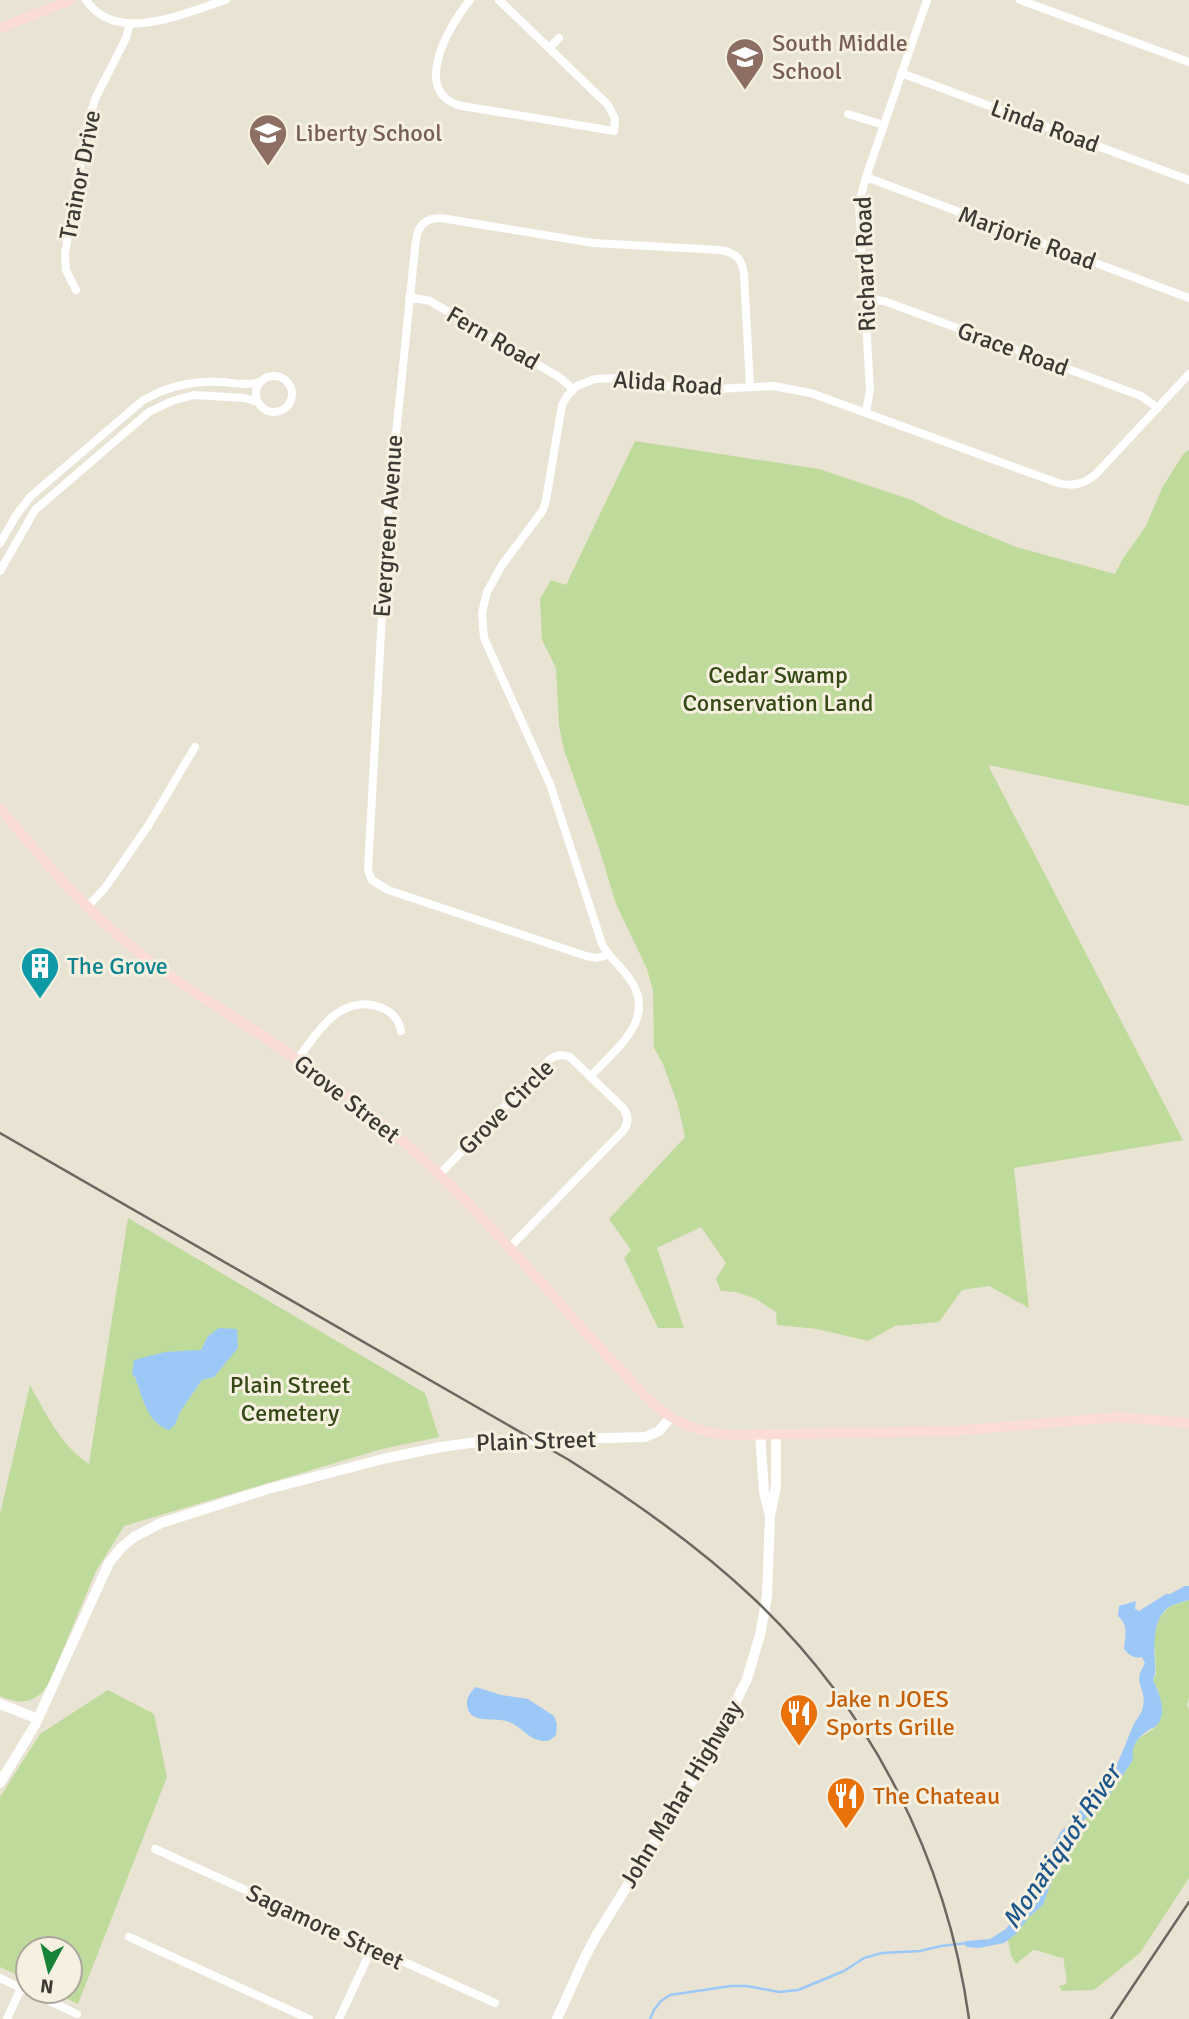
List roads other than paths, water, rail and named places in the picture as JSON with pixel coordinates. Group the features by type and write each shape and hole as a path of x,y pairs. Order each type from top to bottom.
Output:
{"main road":[{"path":"0,28 71,0"},
{"name":"Grove Street","path":"0,808 53,871 122,939 164,972 297,1060 379,1121 439,1175 510,1247 644,1395 671,1417"},
{"path":"671,1417 690,1427 727,1435 954,1431 1118,1417 1189,1423"}],"street":[{"path":"86,0 102,15 130,23 154,22 226,0"},
{"path":"470,0 449,29 439,56 438,82 441,93 447,100 462,106 614,131 615,119 611,108 499,0"},
{"name":"Richard Road","path":"866,413 870,394 859,208 866,177 927,0"},
{"path":"1020,0 1189,62"},
{"name":"Trainor Drive","path":"76,290 66,270 65,253 86,131 96,97 124,43 130,23"},
{"path":"549,48 559,38"},
{"name":"Linda Road","path":"901,73 1189,180"},
{"path":"848,114 884,125"},
{"name":"Marjorie Road","path":"866,177 1189,298"},
{"name":"Evergreen Avenue","path":"608,955 597,958 578,954 387,890 376,884 370,875 368,864 387,515 418,232 422,224 432,218 593,243 721,250 730,253 740,260 744,274 750,387"},
{"name":"Fern Road","path":"410,297 430,301 559,377 573,389"},
{"name":"Grace Road","path":"865,299 884,301 1129,391 1146,398 1158,408"},
{"name":"Alida Road","path":"573,389 585,382 606,378 698,390 750,387 802,390 1058,483 1071,485 1080,484 1092,477 1189,374"},
{"path":"0,543 25,502 136,405 168,388 199,382 245,385 260,382 269,376 281,378 288,383 291,396 288,404 277,411 267,410 258,402 244,398 206,395 172,401 144,416 35,510 4,555 0,571"},
{"path":"258,402 256,393 260,382"},
{"path":"573,389 564,400 561,410 545,505 491,585 483,606 482,626 488,650 550,784 600,939 608,955 632,982 638,996 640,1010 633,1029 590,1077"},
{"path":"83,450 92,460"},
{"path":"87,907 105,888 153,819 195,747"},
{"path":"297,1060 327,1020 349,1007 367,1004 384,1009 396,1018 401,1031"},
{"name":"Grove Circle","path":"439,1175 552,1057 566,1056 626,1113 628,1120 625,1128 510,1247"},
{"name":"Plain Street","path":"0,1783 38,1719 105,1569 121,1548 138,1534 185,1515 353,1466 452,1445 508,1440 645,1437 659,1431 671,1417"},
{"name":"John Mahar Highway","path":"557,2019 595,1938 715,1744 751,1668 767,1596 770,1516 776,1487 776,1434"},
{"name":"John Mahar Highway","path":"760,1435 764,1492 770,1516"},
{"path":"0,1704 38,1719"},
{"name":"Sagamore Street","path":"155,1849 495,2003"},
{"path":"129,1937 309,2019"},
{"path":"339,2019 372,1948"},
{"path":"58,2005 77,2014"}],"water":[{"path":"219,1328 237,1329 238,1348 214,1377 202,1380 180,1412 175,1425 169,1430 155,1421 146,1408 132,1374 134,1360 165,1352 201,1350 208,1336"},
{"path":"1189,1586 1189,1600 1166,1609 1156,1631 1153,1680 1162,1704 1159,1722 1136,1742 1133,1760 1110,1794 1074,1830 1063,1851 1043,1905 1004,1943 979,1948 967,1947 964,1944 966,1941 990,1939 1006,1929 1027,1897 1060,1833 1112,1773 1141,1712 1144,1700 1139,1676 1145,1664 1142,1657 1132,1656 1124,1649 1126,1631 1118,1616 1119,1606 1136,1601 1135,1609 1139,1611"},
{"path":"476,1687 501,1695 528,1699 554,1716 557,1724 556,1735 550,1740 542,1741 504,1720 473,1716 469,1712 467,1702"}],"waterway":[{"name":"Monatiquot River","path":"650,2019 661,2001 670,1995 731,1986 779,1992 798,1990 844,1971 864,1958 882,1953 920,1951 967,1943"}],"railway":[{"path":"0,1133 569,1460 664,1524 752,1597 794,1640 833,1687 867,1737 896,1789 922,1844 942,1901 958,1959 969,2019"},
{"path":"1111,2019 1189,1902"}],"place":[{"name":"South Middle School","path":"745,91"},
{"name":"Liberty School","path":"268,167"},
{"name":"The Grove","path":"40,1000"},
{"name":"Jake n JOES Sports Grille","path":"799,1747"},
{"name":"The Chateau","path":"846,1830"}],"park label":[{"name":"Cedar Swamp Conservation Land","path":"778,689"},
{"name":"Plain Street Cemetery","path":"290,1399"}]}
